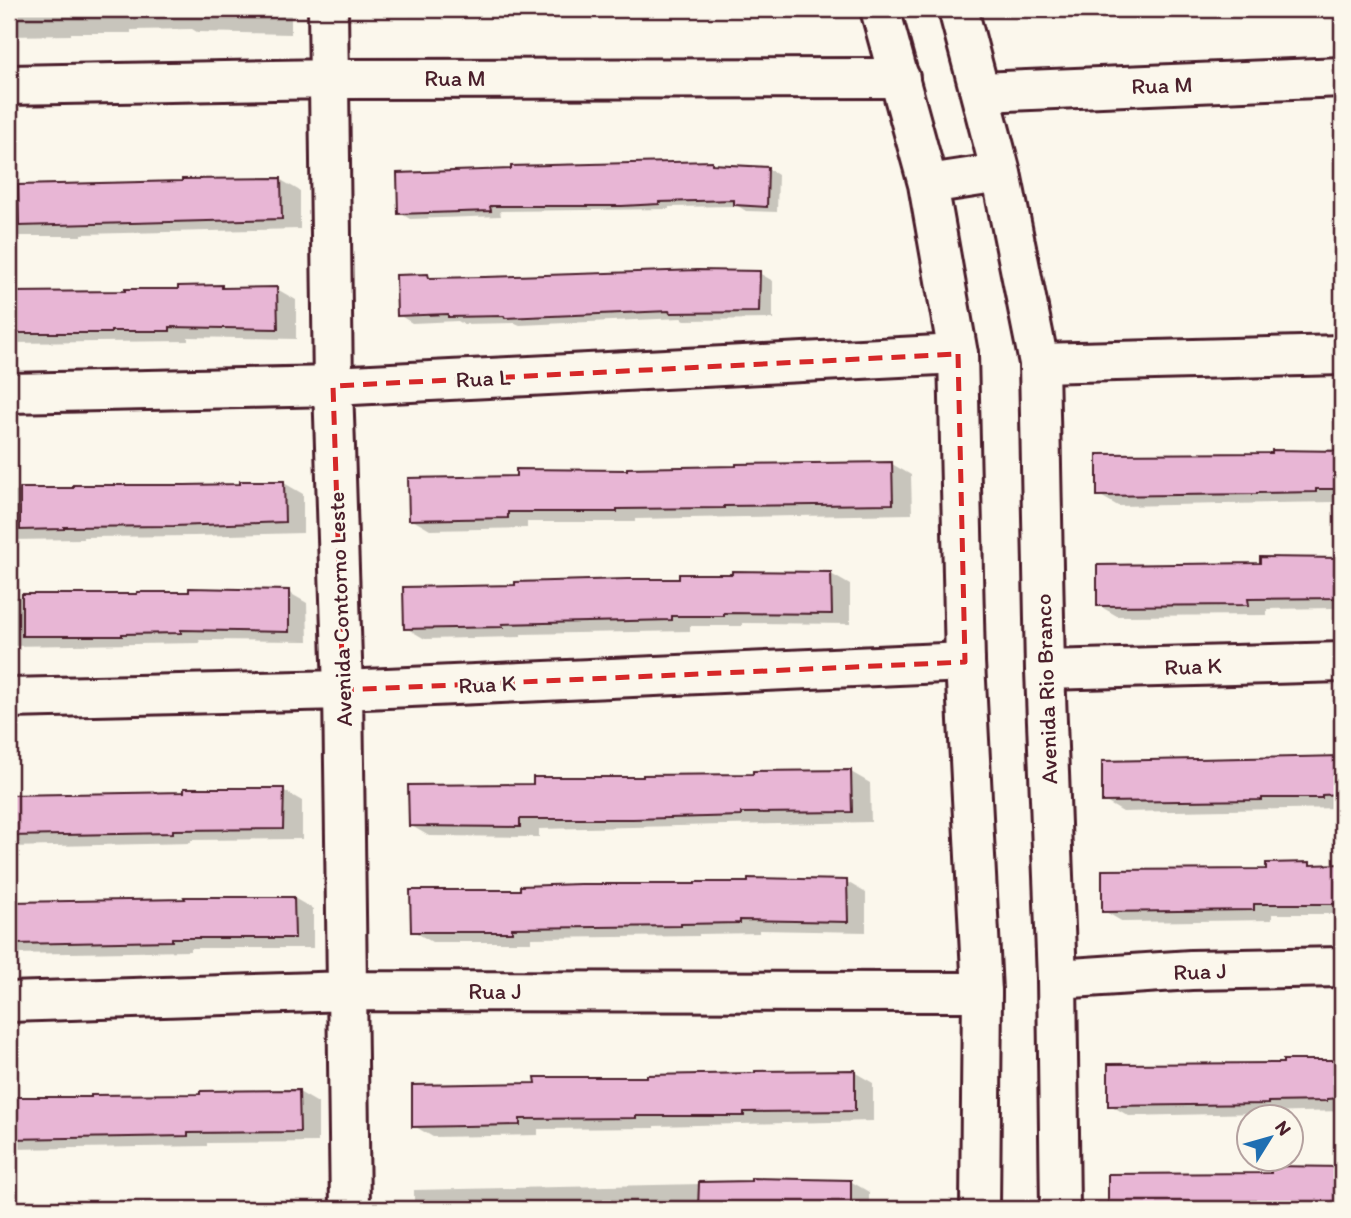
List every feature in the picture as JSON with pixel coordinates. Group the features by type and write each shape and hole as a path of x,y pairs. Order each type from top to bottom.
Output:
{"street":[{"name":"Avenida Contorno Leste","path":"327,9 333,386 343,690 350,1209"},
{"path":"880,9 928,184 958,354 965,662 982,992 980,1209"},
{"name":"Avenida Rio Branco","path":"958,9 1001,173 1039,363 1045,670 1057,979 1060,1209"},
{"name":"Rua M","path":"981,92 1342,77"},
{"name":"Rua M","path":"9,85 328,79 900,78"},
{"path":"928,184 1001,173"},
{"name":"Rua L","path":"9,393 333,386 958,354"},
{"path":"1039,363 1342,355"},
{"name":"Rua K","path":"9,698 343,690 965,662"},
{"name":"Rua K","path":"1045,670 1342,662"},
{"name":"Rua J","path":"1057,979 1191,970 1342,967"},
{"name":"Rua J","path":"9,1002 348,991 982,992"}],"highlighted area":[{"path":"958,354 965,662 343,690 333,386"}],"building":[{"path":"712,161 712,164 768,167 767,207 734,205 734,200 622,206 490,206 491,211 398,214 397,173 511,169 511,166"},
{"path":"281,178 282,219 19,226 18,185"},
{"path":"698,270 760,271 759,312 669,311 505,318 448,317 448,314 397,316 396,275 428,274 429,278"},
{"path":"222,285 222,288 277,287 278,329 170,327 170,331 11,333 10,292 125,291"},
{"path":"1272,450 1342,451 1342,489 1257,494 1097,496 1097,454 1272,453"},
{"path":"892,462 893,504 617,509 617,512 508,512 508,518 409,520 408,478 516,476 516,469 627,470 736,464"},
{"path":"240,481 284,481 285,522 20,530 20,488 240,484"},
{"path":"1260,557 1342,558 1342,598 1248,599 1249,605 1097,606 1097,565 1260,563"},
{"path":"732,571 831,572 832,614 724,613 724,616 672,616 672,620 404,629 403,587 679,579 679,574 732,574"},
{"path":"189,588 289,590 289,632 181,630 181,633 122,636 22,636 22,594 137,594 189,592"},
{"path":"1342,756 1342,794 1322,795 1322,798 1102,802 1102,761"},
{"path":"851,770 852,812 741,813 741,816 633,819 520,819 520,827 409,826 408,785 533,784 533,777 643,777 753,774 753,771"},
{"path":"184,788 284,788 283,829 9,836 9,795 184,792"},
{"path":"1310,862 1310,865 1342,864 1342,904 1254,904 1254,910 1102,912 1102,870 1266,869 1266,863"},
{"path":"748,878 847,880 848,922 740,920 740,923 681,926 512,928 512,932 411,932 410,890 520,890 520,886 580,884 695,884 748,882"},
{"path":"184,897 294,897 295,938 172,938 172,941 13,944 12,902 185,899"},
{"path":"1283,1060 1342,1060 1342,1098 1327,1101 1236,1102 1236,1104 1108,1106 1108,1064 1283,1063"},
{"path":"855,1070 855,1111 744,1112 744,1116 520,1119 520,1125 412,1127 412,1085 536,1083 535,1077 647,1077 755,1071"},
{"path":"299,1090 300,1132 9,1139 9,1097"},
{"path":"1306,1166 1342,1167 1342,1208 1108,1209 1108,1174 1306,1172"},
{"path":"751,1178 851,1180 851,1209 698,1209 699,1182 751,1181"}]}
